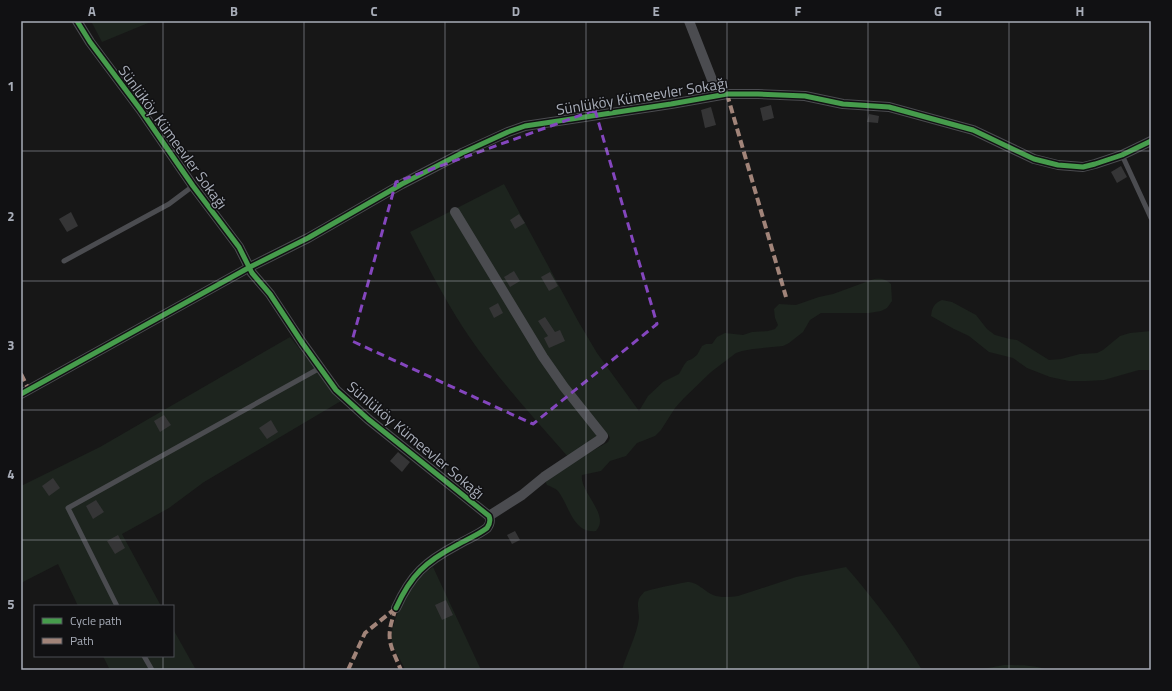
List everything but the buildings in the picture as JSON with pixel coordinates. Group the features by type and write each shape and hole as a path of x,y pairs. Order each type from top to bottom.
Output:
{"street":[{"name":"Sünlüköy Kümeevler Sokağı","path":"76,21 140,109 193,186 239,247 252,273 270,294 336,390 351,404 489,516 491,520 487,528 437,557 418,572 404,590 396,608"},
{"name":"Sünlüköy Kümeevler Sokağı","path":"690,21 718,95"},
{"name":"Sünlüköy Kümeevler Sokağı","path":"21,394 250,267 308,238 402,184 456,156 508,132 525,126 727,94 805,96 843,104 889,107 973,130 1034,159 1058,165 1083,167 1095,164 1122,155 1151,140"},
{"name":"Sünlüköy Kümeevler Sokağı","path":"455,212 543,357 603,436 601,440 544,477 522,495 489,516"}],"lane":[{"path":"1122,155 1151,218"},
{"path":"64,261 169,204 193,186"},
{"path":"116,605 68,508 320,368"},
{"path":"145,657 152,670"}],"highlighted area":[{"path":"595,110 657,324 533,424 352,341 396,182"}],"shaded area":[{"path":"91,21 153,21 102,42"},
{"path":"504,184 578,321 597,353 639,411 648,396 663,382 679,374 687,361 697,355 702,346 712,344 717,337 725,333 743,335 752,332 775,329 778,325 775,318 774,309 779,304 796,305 833,294 874,279 886,280 891,284 892,301 887,308 881,311 869,313 821,313 810,320 803,332 783,346 753,349 736,353 711,372 684,398 655,436 637,443 626,456 610,461 601,471 582,475 582,482 600,518 600,525 596,531 588,531 582,528 572,517 558,491 547,485 545,481 567,465 608,442 610,438 608,434 569,458 504,383 468,335 430,271 410,232"},
{"path":"942,300 952,302 976,315 987,329 995,335 1017,340 1049,360 1061,359 1080,354 1097,353 1120,336 1130,333 1151,331 1151,370 1139,370 1104,380 1069,381 1050,377 1027,368 1013,358 989,352 969,336 931,316 934,306"},
{"path":"290,337 341,401 204,482 169,508 122,534 160,605 78,605 58,564 21,583 21,486 100,447"},
{"path":"433,567 481,670 405,670 394,649 392,642 393,625 400,607 416,583"},
{"path":"846,567 867,591 905,643 922,670 622,670 636,631 639,618 638,602 640,596 644,592 689,582 696,584 710,594 716,596 738,596 796,577"},
{"path":"174,631 196,670 110,670 104,657 174,657"},
{"path":"1004,665 1032,666 1048,670 977,670"}],"marked path":[{"path":"727,94 786,297"},
{"path":"21,374 29,390"},
{"path":"396,608 390,627 390,640 401,670"},
{"path":"348,670 365,633 396,608"}],"cycle path":[{"path":"77,21 90,42 140,109 193,186 239,247 252,273 270,294 336,390 368,419 489,516 490,522 487,528 436,557 420,570 407,587 396,608"},
{"path":"21,394 250,267 308,238 402,184 462,153 525,126 727,94 758,94 805,96 843,104 889,107 973,130 1034,159 1058,165 1083,167 1095,164 1122,155 1151,141"}]}
